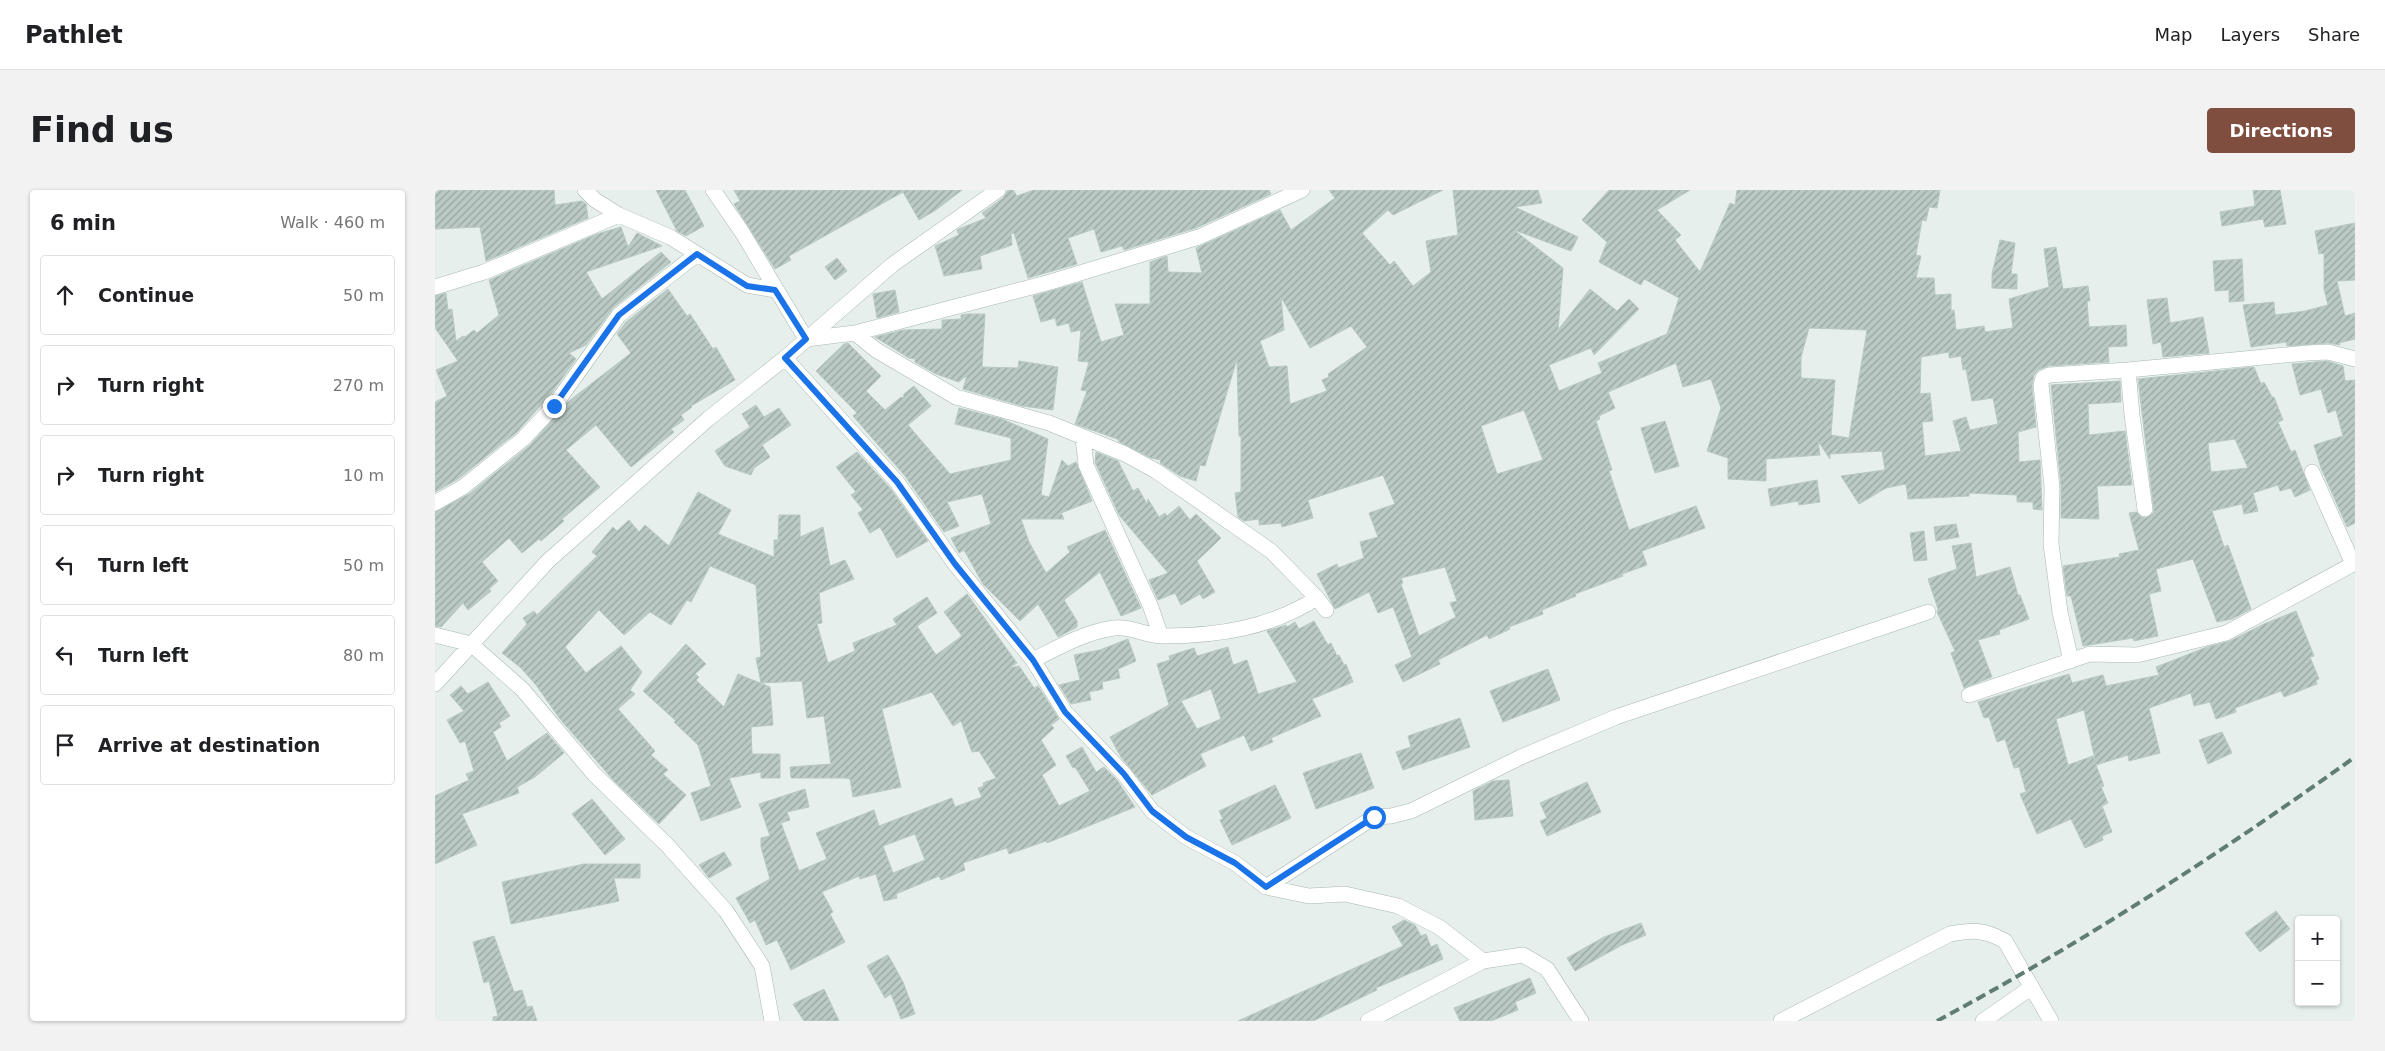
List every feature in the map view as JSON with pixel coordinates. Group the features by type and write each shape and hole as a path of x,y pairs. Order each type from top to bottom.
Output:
{"street":[{"path":"585,190 595,200 619,215 670,237 747,286 775,290"},
{"path":"713,190 742,232 806,339"},
{"path":"435,684 548,562 707,419 785,358 891,265 999,190"},
{"path":"806,339 855,333 1047,282 1199,237 1302,190"},
{"path":"435,287 484,272 619,215"},
{"path":"435,503 463,487 523,439 554,406 619,315 697,254"},
{"path":"855,333 876,350 956,397 1049,424 1125,454 1156,471 1271,552 1321,604 1255,627 1219,635 1161,636 1137,630 1117,628 1099,630 1078,637 1033,660"},
{"path":"2071,661 2060,612 2051,544 2052,487 2041,385 2043,378 2049,374 2128,370 2307,353 2328,352 2355,359"},
{"path":"785,358 897,482 955,564 1033,660 1065,712 1124,774 1152,811 1186,837 1235,863 1266,887 1309,896 1345,894 1398,906 1439,927 1483,961"},
{"path":"2128,370 2145,509"},
{"path":"1083,438 1086,465 1150,605 1161,636"},
{"path":"1969,695 2090,654 2137,655 2226,633 2354,564 2312,472"},
{"path":"1266,887 1374,817 1391,816 1411,811 1521,757 1616,717 1929,612"},
{"path":"435,635 471,644 522,690 594,774 667,846 726,911 762,966 772,1021"},
{"path":"1781,1021 1950,934 1975,930 1991,933 2005,941 2051,1021"},
{"path":"1367,1021 1483,961 1523,955 1547,969 1581,1021"},
{"path":"1983,1021 2032,987"}],"building":[{"path":"554,190 555,205 582,201 586,204 588,218 486,261 480,227 435,229 435,191"},
{"path":"656,190 685,190 704,226 686,236 677,231"},
{"path":"734,190 962,190 936,210 919,220 903,192 789,256 791,260 775,269 734,204 740,201"},
{"path":"1008,190 1013,190 1017,196 1034,190 1269,190 1271,194 1196,228 1124,250 1122,246 1101,252 1094,229 1068,238 1077,264 1028,278 1014,233 1011,234 1012,245 980,256 982,269 944,276 935,246 959,235 957,230 986,218 982,213 1003,198"},
{"path":"1329,190 1443,190 1393,215 1388,210 1362,233 1390,265 1394,261 1413,286 1431,272 1426,241 1458,235 1453,190 1538,190 1542,203 1515,207 1578,237 1571,251 1514,230 1563,268 1558,330 1590,289 1617,311 1629,299 1639,309 1594,355 1591,348 1549,365 1559,391 1602,373 1598,363 1667,334 1679,298 1644,279 1641,285 1599,262 1607,242 1582,220 1609,190 1690,190 1657,210 1681,235 1675,240 1700,272 1730,203 1735,205 1737,190 1940,190 1937,208 1929,207 1926,221 1922,220 1916,255 1921,256 1916,278 1934,278 1935,295 1951,294 1951,311 1954,310 1956,330 1984,326 1985,332 2013,328 2009,299 2049,287 2044,249 2056,247 2063,289 2088,286 2090,301 2087,301 2089,327 2126,325 2127,346 2108,347 2109,362 2048,366 2038,370 2034,375 2032,386 2036,427 2018,432 2019,462 2040,460 2042,510 2033,509 2033,502 2017,502 2017,495 1969,493 1969,496 1908,499 1906,484 1886,488 1859,504 1841,476 1885,470 1882,451 1830,454 1830,459 1818,441 1820,455 1766,459 1766,481 1728,479 1728,458 1707,451 1721,408 1711,379 1683,387 1676,363 1608,392 1615,408 1599,416 1600,419 1596,421 1612,470 1609,471 1629,530 1696,506 1705,528 1642,551 1647,565 1575,594 1576,596 1542,610 1543,614 1509,627 1510,629 1489,639 1487,635 1438,660 1440,664 1403,682 1395,665 1412,657 1393,607 1378,613 1369,592 1335,609 1317,574 1337,564 1338,568 1364,558 1360,542 1378,537 1369,513 1395,504 1383,475 1308,500 1313,518 1282,527 1281,523 1259,525 1259,519 1244,521 1238,517 1235,493 1241,492 1241,436 1239,436 1237,359 1205,466 1200,465 1196,481 1180,476 1160,463 1161,460 1151,458 1118,441 1120,440 1075,424 1087,391 1081,390 1089,362 1078,361 1081,330 1071,332 1069,323 1057,326 1055,318 1041,322 1033,296 1082,282 1101,342 1124,335 1115,304 1150,304 1150,262 1167,256 1168,272 1202,273 1196,248 1280,210 1291,230 1335,198","holes":["1281,297 1310,348 1351,326 1367,347 1328,374 1329,377 1322,380 1327,391 1290,404 1287,366 1269,367 1260,341 1284,330","1809,328 1867,330 1849,438 1831,435 1835,380 1801,378 1801,357","1949,352 1949,358 1961,356 1963,370 1966,369 1972,401 1993,398 1998,424 1970,430 1966,417 1953,421 1961,451 1925,456 1922,422 1933,421 1930,393 1920,394 1921,357","1524,410 1543,460 1497,474 1481,426","1445,567 1457,601 1450,603 1456,617 1419,636 1401,584 1403,583 1401,578"]},
{"path":"2253,190 2280,190 2286,224 2265,227 2263,219 2222,226 2220,212 2255,206"},
{"path":"2355,223 2355,280 2337,281 2345,316 2355,313 2355,339 2339,343 2340,345 2328,343 2287,346 2286,342 2251,347 2243,305 2274,302 2275,315 2305,311 2328,305 2324,289 2324,253 2319,254 2315,231"},
{"path":"621,227 628,247 637,233 662,246 586,272 602,299 661,252 671,262 613,308 586,345 569,353 576,359 551,394 517,432 458,479 435,492 435,402 447,396 436,370 458,361 435,328 435,296 446,293 448,310 452,309 456,341 474,330 477,333 499,315 489,280 597,234"},
{"path":"2000,240 2015,243 2011,274 2017,274 2017,289 1992,288 1992,274"},
{"path":"837,258 847,271 835,280 825,267"},
{"path":"2242,259 2244,301 2229,302 2229,290 2215,291 2213,261"},
{"path":"668,289 687,316 690,314 713,349 716,347 735,380 691,406 681,415 684,420 671,429 674,432 631,467 596,425 566,450 600,487 562,519 564,521 541,541 539,539 522,553 509,538 482,562 498,581 489,589 491,591 468,610 463,603 441,627 435,626 435,512 469,494 529,446 569,401 631,353 617,334 626,322"},
{"path":"895,290 899,312 877,318 873,294"},
{"path":"2167,298 2170,323 2203,317 2209,353 2163,357 2161,342 2153,344 2147,300"},
{"path":"985,314 982,367 1018,368 1019,361 1058,367 1053,410 1022,406 963,389 967,375 959,382 936,374 915,362 915,359 909,358 875,337 903,330 942,329 942,320 961,319 961,315"},
{"path":"848,343 881,376 866,391 885,410 901,397 903,398 904,394 914,386 931,406 908,425 950,474 1011,460 1011,438 955,424 959,408 1002,419 1048,439 1041,495 1049,497 1062,460 1068,466 1076,462 1092,501 1061,513 1064,519 1021,519 1029,542 1046,573 1070,552 1067,547 1105,530 1141,608 1121,616 1100,572 1064,600 1077,621 1077,627 1058,637 1038,604 1020,621 983,584 964,550 959,553 951,538 991,524 982,494 947,502 959,526 944,532 905,476 853,416 857,413 816,371 844,344"},
{"path":"2327,361 2343,366 2345,381 2355,380 2355,523 2347,527 2321,468 2314,445 2343,436 2336,410 2328,413 2321,389 2300,395 2292,364"},
{"path":"2254,367 2261,384 2264,382 2272,397 2274,397 2283,420 2278,422 2291,452 2295,450 2310,490 2295,497 2291,488 2280,491 2278,485 2253,493 2258,511 2244,514 2242,504 2212,511 2224,547 2228,545 2251,609 2232,619 2217,622 2193,559 2156,569 2161,591 2149,594 2158,636 2134,641 2133,638 2083,646 2071,596 2067,596 2063,566 2120,557 2119,554 2139,550 2129,513 2137,512 2141,517 2146,518 2154,512 2138,379","holes":["2235,439 2248,468 2211,472 2208,443"]},
{"path":"2120,381 2121,402 2088,404 2089,435 2125,431 2132,485 2097,486 2099,519 2061,518 2061,486 2051,385"},
{"path":"756,405 764,417 779,408 791,425 762,445 770,457 754,468 751,475 725,466 715,451 750,427 742,414"},
{"path":"1665,421 1679,466 1655,473 1641,428"},
{"path":"857,452 890,488 928,541 897,558 880,527 870,533 858,513 863,510 851,495 856,492 836,467"},
{"path":"1096,452 1118,461 1133,491 1138,488 1147,504 1148,499 1159,517 1165,513 1167,516 1179,506 1190,520 1196,514 1221,538 1197,561 1215,592 1203,599 1200,594 1181,605 1175,593 1158,600 1149,580 1168,573 1119,515 1095,462"},
{"path":"1817,480 1820,502 1799,505 1798,501 1771,506 1768,489"},
{"path":"698,492 731,510 718,534 774,557 774,540 778,540 779,515 800,515 800,537 823,527 830,566 845,560 854,579 819,593 822,623 817,624 828,663 855,651 853,643 897,625 893,619 927,597 937,613 917,626 936,655 962,636 944,612 967,594 1017,663 1009,668 1019,666 1034,688 1038,686 1059,719 1051,725 1054,728 1041,740 1056,765 1042,775 1059,806 1090,791 1066,756 1082,747 1096,772 1104,767 1117,780 1135,807 1047,843 1046,841 1009,854 1007,848 963,863 965,870 941,880 939,876 896,894 897,898 884,901 876,874 860,879 859,876 822,892 833,912 830,914 845,942 791,970 777,940 766,945 755,920 750,923 736,898 770,879 761,847 761,838 770,836 759,804 805,789 809,807 787,812 790,820 781,823 799,871 827,859 816,833 874,810 879,826 952,798 955,807 982,797 978,788 984,786 983,783 996,778 979,751 972,752 961,721 953,726 932,692 882,709 901,787 853,797 850,779 791,778 790,767 831,764 824,716 807,718 802,681 761,683 756,658 761,657 756,585 710,566 691,602 687,600 671,625 650,612 624,635 599,610 565,647 586,673 621,646 642,672 630,690 635,694 618,709 655,751 651,755 668,770 663,774 686,795 659,824 614,781 560,719 536,685 521,668 502,653 527,624 523,618 534,611 537,615 597,556 592,552 613,527 617,531 629,520 639,532 645,525 669,546","holes":["915,834 925,860 893,873 883,846"]},
{"path":"1956,524 1959,537 1936,541 1934,527"},
{"path":"1924,531 1927,560 1914,561 1910,533"},
{"path":"1971,543 1976,577 2010,567 2018,595 2020,595 2029,619 1999,630 2000,634 1978,640 1992,677 1964,688 1951,653 1955,651 1937,612 1938,609 1928,579 1957,569 1952,546"},
{"path":"2296,611 2314,656 2310,657 2319,679 2316,680 2317,684 2284,697 2281,691 2235,708 2236,712 2216,719 2210,702 2194,706 2191,693 2149,708 2160,753 2129,761 2128,755 2096,765 2104,786 2101,787 2108,803 2102,806 2112,832 2102,836 2103,840 2085,848 2071,819 2037,834 2020,794 2026,792 2019,767 2014,768 2005,739 1997,742 1989,717 1984,718 1978,702 2069,674 2072,683 2103,675 2106,686 2159,675 2156,667 2207,647 2230,641","holes":["2084,710 2096,764 2093,756 2068,765 2056,719"]},
{"path":"1314,621 1328,645 1331,643 1337,656 1339,655 1344,665 1346,664 1353,682 1312,699 1321,716 1271,738 1273,742 1251,751 1244,735 1200,754 1206,766 1152,795 1121,757 1110,737 1169,705 1157,664 1170,660 1169,656 1194,648 1197,656 1228,647 1233,665 1247,660 1258,694 1297,682 1267,631 1286,625 1287,627 1295,622 1299,629","holes":["1211,689 1221,719 1197,729 1181,701"]},
{"path":"1128,639 1136,661 1118,669 1120,678 1102,682 1103,689 1089,692 1091,700 1071,704 1059,685 1080,680 1074,655 1100,650"},
{"path":"686,644 706,664 695,674 699,677 696,680 724,707 738,674 770,687 773,725 751,727 752,754 780,754 780,778 761,778 761,772 729,778 741,807 701,821 691,793 711,786 698,745 674,722 676,721 643,691"},
{"path":"1548,669 1560,700 1503,722 1490,691"},
{"path":"488,682 510,716 499,723 501,727 493,732 507,761 547,733 564,753 535,777 517,787 519,793 462,814 477,845 435,864 435,796 469,780 466,774 474,771 465,741 460,743 447,720 464,711 450,695 461,686 468,694"},
{"path":"1460,718 1470,747 1403,770 1396,752 1411,747 1408,736"},
{"path":"2222,732 2232,753 2208,764 2199,740"},
{"path":"1361,753 1374,788 1316,809 1303,773"},
{"path":"1509,780 1513,816 1475,820 1473,791 1493,781"},
{"path":"1587,782 1601,812 1547,836 1540,821 1547,818 1540,803"},
{"path":"1275,785 1291,818 1232,845 1220,820 1223,819 1219,811"},
{"path":"592,799 625,839 605,855 572,814"},
{"path":"724,852 732,865 709,878 699,865"},
{"path":"584,864 640,864 640,878 614,878 619,901 511,924 502,882"},
{"path":"2276,911 2290,929 2260,952 2245,933"},
{"path":"1404,920 1415,925 1421,936 1426,934 1431,947 1437,944 1443,959 1376,988 1377,990 1313,1021 1238,1021 1403,946 1392,927"},
{"path":"1641,923 1646,935 1622,945 1575,971 1567,958 1604,937"},
{"path":"494,936 514,992 522,990 527,1007 532,1006 537,1021 493,1021 493,1017 498,1016 489,981 484,983 473,942"},
{"path":"888,955 903,982 915,1014 901,1019 891,994 885,998 867,966"},
{"path":"1530,978 1536,993 1515,1002 1518,1010 1491,1021 1460,1021 1454,1008"},
{"path":"824,989 839,1021 804,1021 793,1004"}],"railway":[{"path":"1937,1021 2098,929 2254,828 2355,757"}],"route":[{"path":"554,406 619,315 697,254 747,286 775,290 806,339 785,358 897,482 955,564 1033,660 1065,712 1124,774 1152,811 1186,837 1235,863 1266,887 1374,817"}]}
